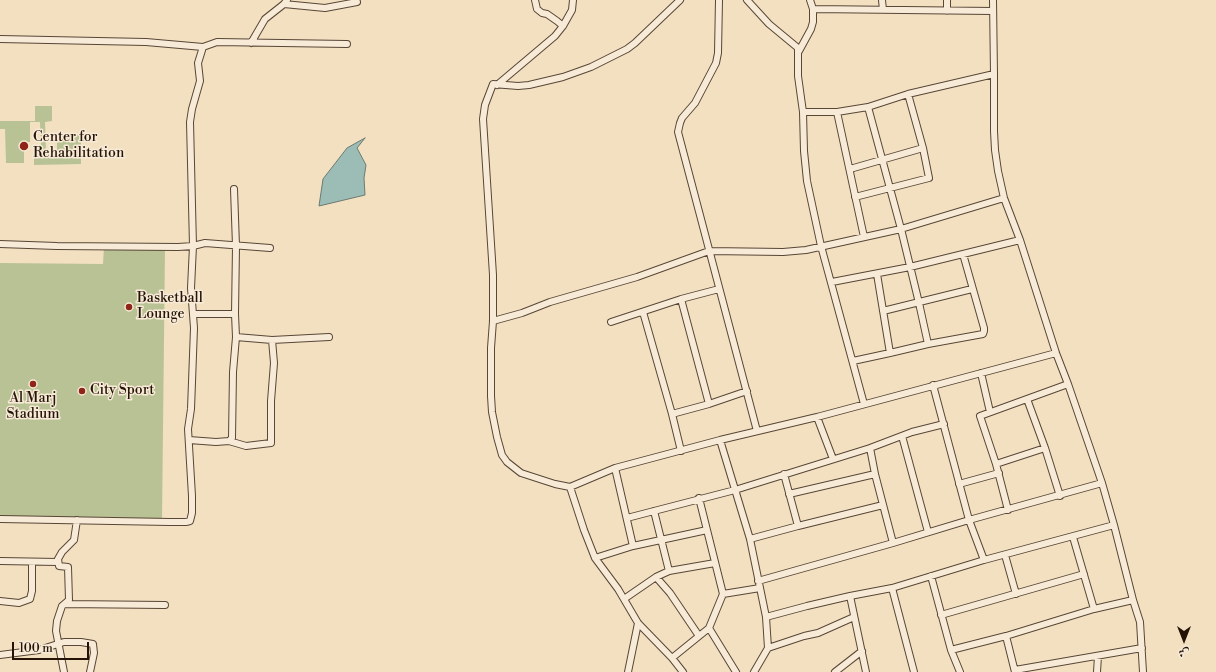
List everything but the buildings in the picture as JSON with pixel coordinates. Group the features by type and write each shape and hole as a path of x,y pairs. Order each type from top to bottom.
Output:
{"street":[{"path":"535,0 537,9 542,13 547,14 563,26"},
{"path":"497,85 555,36 563,26 572,10 573,0"},
{"path":"680,0 627,49 591,67 563,77 529,85 518,86 493,84 485,105 483,119 493,275 494,321 491,396 494,424 502,455 507,462 521,473 555,484 570,487 615,468 720,440 816,417 1056,352"},
{"path":"719,0 718,53 716,63 698,98 682,118 678,132 757,431"},
{"path":"746,0 769,24 796,46 799,51"},
{"path":"810,0 814,9 814,22 799,51 798,76 803,112 805,166 821,246 864,404"},
{"path":"882,0 883,10"},
{"path":"947,0 947,11"},
{"path":"993,0 994,150 1004,198 1020,240 1056,352 1102,483 1140,622 1143,672"},
{"path":"251,43 265,19 286,2 325,8 357,2"},
{"path":"814,9 993,11"},
{"path":"0,39 146,42 203,47 217,42 347,44"},
{"path":"0,520 190,521 192,513 192,496 188,429 191,408 194,328 191,288 193,246 190,122 200,81 198,63 203,47"},
{"path":"803,112 837,112 868,107 908,94 994,74"},
{"path":"855,197 929,179 930,176 908,94"},
{"path":"868,107 901,229 928,344"},
{"path":"837,112 864,237"},
{"path":"850,169 923,148"},
{"path":"229,441 233,434 233,372 236,337 236,246 234,189"},
{"path":"494,321 522,313 550,302 637,277 709,251 783,252 806,250 901,229 1004,198"},
{"path":"832,282 910,267 1020,240"},
{"path":"0,244 57,246 193,246 205,243 270,248"},
{"path":"853,361 984,333 984,328 962,254"},
{"path":"877,274 890,353"},
{"path":"611,322 681,299 719,289"},
{"path":"883,310 919,303 972,289"},
{"path":"681,299 708,404"},
{"path":"643,312 681,450"},
{"path":"193,314 235,314"},
{"path":"236,337 272,340 329,337"},
{"path":"189,440 216,442 229,441 246,446 271,443 271,401 274,363 272,340"},
{"path":"981,373 990,412"},
{"path":"1008,510 999,473 980,417 1068,384"},
{"path":"934,385 959,484 984,560"},
{"path":"672,414 747,391"},
{"path":"1028,400 1060,496"},
{"path":"816,417 833,459"},
{"path":"627,518 699,498 735,490 870,448 912,432 944,424"},
{"path":"902,436 928,532"},
{"path":"720,440 750,539 766,617 768,648 754,672"},
{"path":"870,448 875,474 893,543"},
{"path":"996,464 1045,448"},
{"path":"615,468 633,546"},
{"path":"959,484 999,473"},
{"path":"784,474 798,526"},
{"path":"789,494 875,474"},
{"path":"758,581 1102,483"},
{"path":"570,487 595,558 624,599 638,623 672,658 683,672"},
{"path":"672,658 709,628 723,594 699,498"},
{"path":"750,539 883,505"},
{"path":"654,511 669,571"},
{"path":"64,672 56,631 57,621 62,606 69,600 68,567 59,566 58,559 62,552 74,540 77,520"},
{"path":"766,617 850,596 892,588 984,560 1114,525"},
{"path":"595,558 633,546 707,530"},
{"path":"1073,537 1094,609"},
{"path":"1005,555 1016,594"},
{"path":"0,561 58,562"},
{"path":"0,601 19,603 30,599 32,591 32,562"},
{"path":"624,599 656,577 669,571 715,563"},
{"path":"942,615 1084,574"},
{"path":"931,576 951,650 960,672"},
{"path":"656,577 670,593 699,636"},
{"path":"723,594 760,588"},
{"path":"892,588 914,672"},
{"path":"850,596 866,672"},
{"path":"951,650 1006,636 1094,609 1133,600"},
{"path":"65,604 165,605"},
{"path":"768,648 818,633 854,617"},
{"path":"628,672 638,623"},
{"path":"709,628 736,672"},
{"path":"1006,636 1015,671 1142,648"},
{"path":"0,655 39,650 64,642 93,644 94,653 90,672"},
{"path":"834,672 862,651"},
{"path":"1097,672 1098,656"}],"green space":[{"path":"35,106 52,106 52,121 45,122 46,152 57,151 57,136 81,135 81,164 34,165 34,150 39,150 39,145 41,145 40,122 30,122 30,142 24,142 24,163 6,163 5,129 0,129 0,121 35,121"},
{"name":"City Sport","path":"104,246 165,247 162,520 0,517 0,263 103,264"}],"water":[{"path":"365,138 357,148 366,165 364,178 365,195 319,206 323,179 347,148"}],"place":[{"name":"Center for Rehabilitation","path":"24,146"},
{"name":"Basketball Lounge","path":"129,307"},
{"name":"Al Marj Stadium","path":"33,384"},
{"name":"City Sport","path":"82,391"}]}
